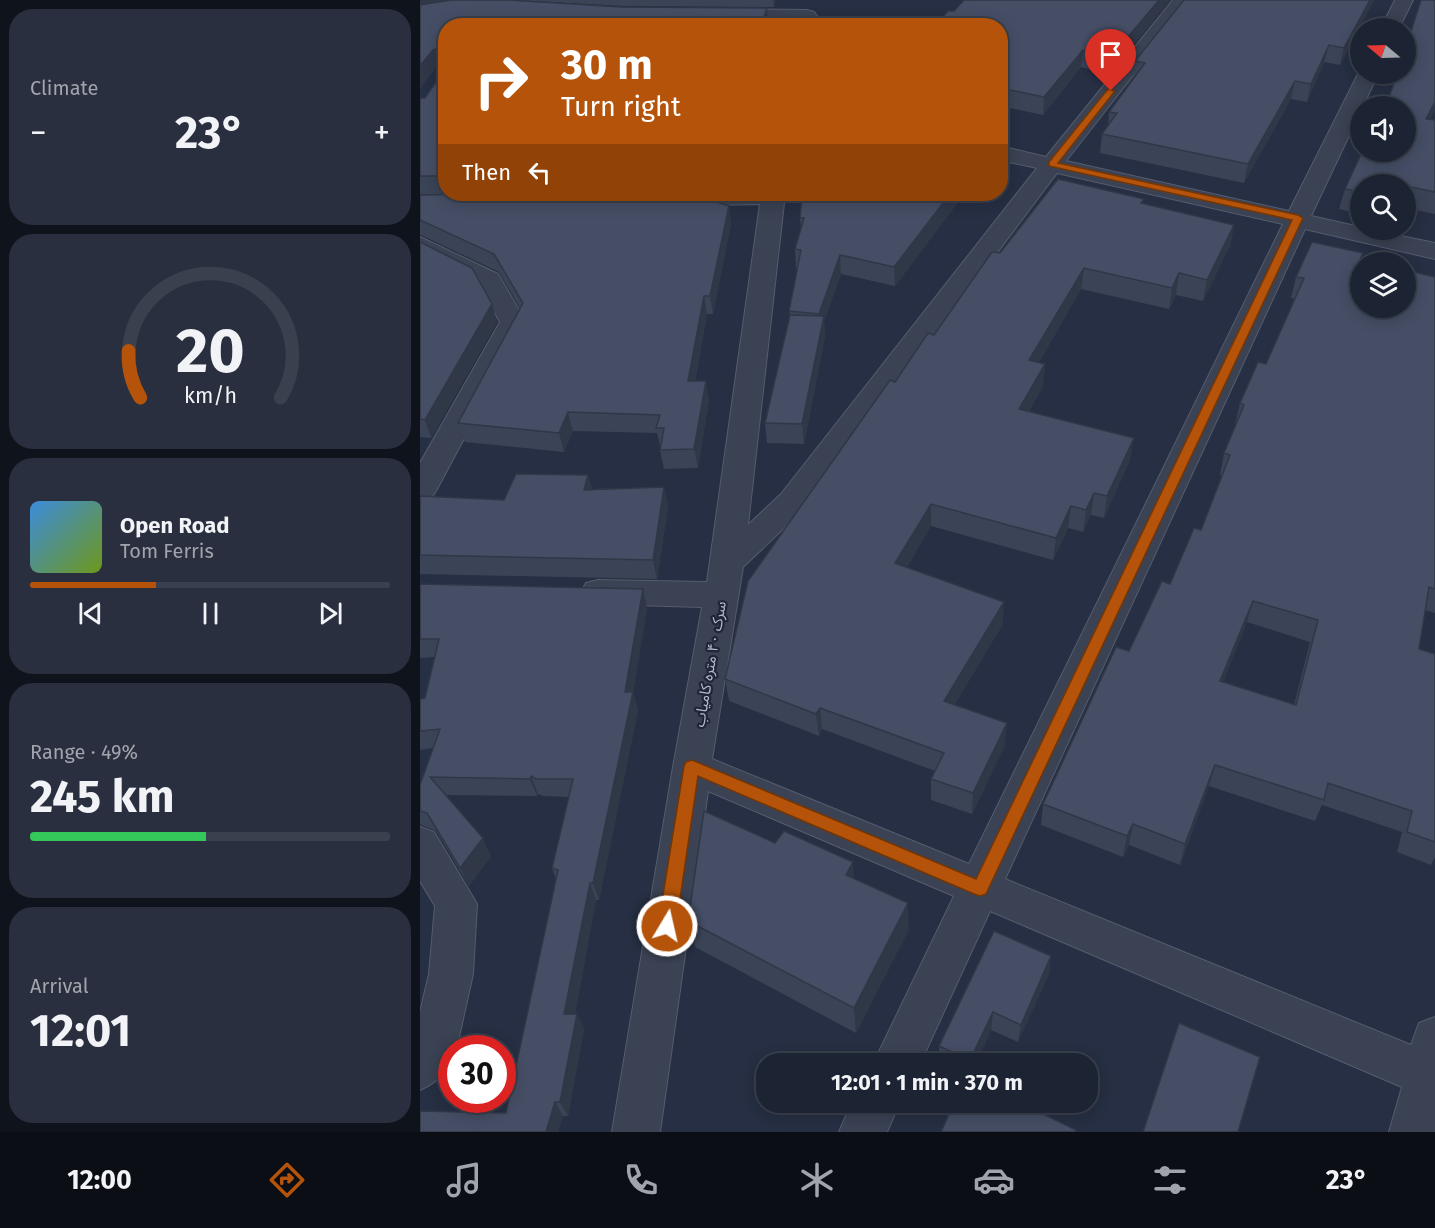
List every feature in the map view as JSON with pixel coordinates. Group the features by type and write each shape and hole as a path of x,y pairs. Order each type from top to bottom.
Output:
{"street":[{"path":"571,592 724,579 792,502 1052,164 1184,0"},
{"path":"1395,18 1404,0"},
{"path":"704,15 807,14"},
{"path":"901,1053 1363,84"},
{"path":"1008,155 1298,218 1435,251"},
{"name":"سرک ۴۰ متره کامیاب","path":"636,1132 692,766 724,579 771,201"},
{"path":"420,244 489,279 513,322 420,491"},
{"path":"692,766 980,888 1433,1064 1413,1132"},
{"path":"420,844 456,904 451,974 434,1046 420,1067"},
{"path":"863,1132 872,1113"}],"building":[{"path":"451,0 506,0 622,7 767,8 764,18 438,18 438,48 433,50 420,66 420,5"},
{"path":"964,0 1159,0 1112,56 1083,50 1044,97 1008,90 1008,18 942,18 948,11 954,11"},
{"path":"1184,0 1370,0 1360,18 1350,18 1350,37 1344,48 1329,45 1311,84 1295,81 1248,164 1102,134 1117,113 1109,112 1145,63 1135,61"},
{"path":"1421,0 1435,0 1435,102 1426,119 1435,120 1435,192 1416,188 1416,174 1352,174 1357,162 1416,162 1416,96 1389,96 1394,84 1416,84 1415,18"},
{"path":"438,79 438,176 420,176 420,98 425,98"},
{"path":"1350,178 1350,190 1345,189"},
{"path":"1058,179 1144,199 1141,203 1234,225 1207,280 1179,273 1172,288 1084,268 1029,360 1045,364 1019,409 1134,438 1107,496 1094,493 1086,510 1071,506 1056,538 931,504 895,563 1004,602 944,701 1007,723 973,793 931,779 944,753 820,708 816,714 725,679 748,581 890,380 895,382 928,333 934,335 992,252 1000,253"},
{"path":"420,195 438,195 438,201 714,201 729,206 710,296 704,296 688,381 706,381 694,449 660,450 664,428 656,428 660,415 568,412 559,433 458,423 523,303 494,254 420,220"},
{"path":"801,201 945,201 894,267 840,255 819,314 789,311 801,250 795,249 804,218 800,218"},
{"path":"420,242 472,268 492,304 425,420 420,419"},
{"path":"1312,242 1358,252 1350,252 1350,318 1416,318 1416,272 1435,277 1435,589 1429,587 1419,649 1435,654 1435,842 1407,832 1412,811 1328,783 1324,800 1215,765 1185,844 1133,824 1127,836 1043,804 1116,647 1129,651 1162,581 1170,584 1194,528 1201,530 1230,455 1224,453 1244,405 1240,403 1258,362 1266,364 1304,278 1296,277","holes":["1253,601 1318,620 1296,705 1220,681"]},
{"path":"790,315 824,316 802,424 765,423"},
{"path":"516,474 588,475 584,490 664,487 653,560 420,555 420,496 504,500"},
{"path":"420,584 643,589 625,692 633,692 593,883 590,883 564,1014 577,1014 560,1102 555,1102 546,1132 420,1132 420,1111 516,1113 516,1066 558,870 552,868 573,779 536,779 531,776 530,779 430,777 483,838 460,868 427,813 420,811 420,785 440,729 420,731 420,699 425,698 439,639 420,639"},
{"path":"704,811 775,843 784,831 853,862 846,875 908,903 854,1008 688,921"},
{"path":"994,931 1051,956 1021,1025 993,1012 973,1053 954,1053 939,1046"},
{"path":"1179,1023 1260,1057 1238,1132 1143,1132"},
{"path":"949,1113 1041,1113 1076,1130 1075,1132 941,1132"}],"route":[{"path":"667,926 692,766 980,888 1298,218 1052,164 1111,91"}]}
